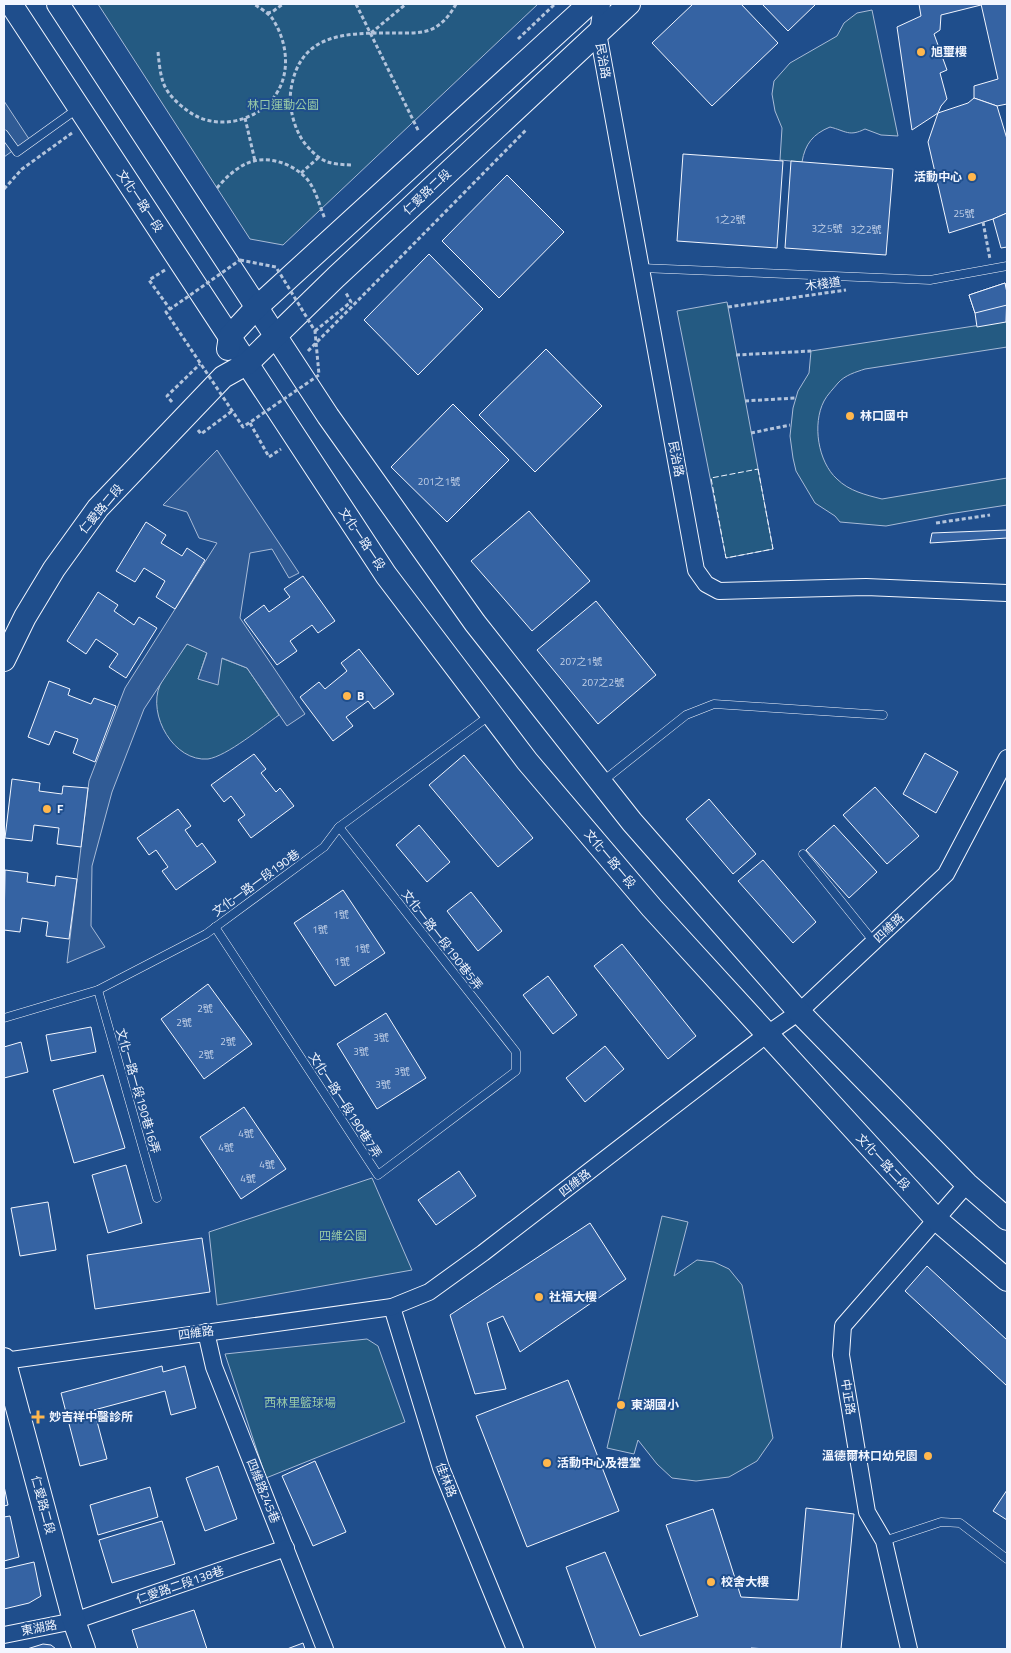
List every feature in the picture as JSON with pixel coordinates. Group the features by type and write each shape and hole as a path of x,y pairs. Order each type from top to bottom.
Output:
{"main road":[{"name":"文化一路一段","path":"11,4 386,575 527,761 652,908 766,1035"},
{"path":"58,4 328,416 475,623 632,822 800,1012 967,1184 1007,1219"},
{"name":"仁愛路二段","path":"4,660 25,617 54,569 98,508 223,377 248,363 336,277 629,4"},
{"path":"223,377 230,336 256,308 589,5"},
{"name":"文化一路二段","path":"766,1035 936,1219 1007,1280"},
{"name":"仁愛路二段","path":"4,1360 74,1621 84,1649"}],"street":[{"path":"589,5 598,33"},
{"name":"民治路","path":"598,33 696,570 706,584 718,591 866,587 1007,593"},
{"name":"四維路","path":"4,1360 392,1307 430,1292 476,1259 766,1035 800,1012 946,874 1007,758"},
{"name":"中正路","path":"908,1649 884,1541 867,1512 841,1355 843,1326 967,1184"},
{"name":"佳林路","path":"392,1307 441,1468 515,1649"},
{"name":"四維路245巷","path":"206,1332 214,1367 325,1649"},
{"name":"仁愛路二段138巷","path":"74,1621 286,1548"},
{"name":"東湖路","path":"4,1635 74,1621"}],"lane":[{"path":"4,134 17,152 83,115"},
{"path":"640,268 930,280 1007,266"},
{"path":"601,782 686,715 714,704 883,715"},
{"name":"文化一路一段190巷","path":"4,1018 98,990 206,934 324,847 339,827 491,715"},
{"name":"文化一路一段190巷5弄","path":"339,827 516,1052 516,1071"},
{"path":"803,854 874,942"},
{"name":"文化一路一段190巷7弄","path":"215,927 378,1175 516,1071"},
{"name":"文化一路一段190巷16弄","path":"98,990 157,1198"},
{"path":"884,1541 941,1522 960,1523 1007,1559"}],"path":[{"path":"158,52 164,83 176,103 195,116 217,122 245,118 260,110 278,91 286,66 284,40 271,17 254,4"},
{"path":"267,14 283,4"},
{"path":"356,4 419,133"},
{"path":"371,33 406,4"},
{"path":"351,165 332,164 318,158 302,140 294,120 289,98 292,77 304,56 320,42 344,35 413,33 430,30 448,18 456,4"},
{"path":"4,189 22,169 83,115"},
{"path":"245,118 255,160"},
{"path":"295,364 533,123"},
{"path":"301,173 318,158"},
{"path":"217,188 239,168 255,160 275,161 301,173 310,183 326,222"},
{"path":"983,222 992,269"},
{"path":"240,260 276,267 315,331 319,375 243,428 166,312 170,309 240,260"},
{"path":"149,280 170,309"},
{"name":"木棧道","path":"728,307 854,289"},
{"path":"315,331 351,302"},
{"path":"736,356 810,351"},
{"path":"167,396 200,364"},
{"path":"745,401 795,398"},
{"path":"201,434 232,411"},
{"path":"250,423 269,457"},
{"path":"751,433 790,425"},
{"path":"936,523 990,515"}],"green space":[{"name":"林口運動公園","path":"98,4 538,4 283,245 250,239"},
{"path":"872,10 898,136 881,135 865,129 851,133 830,127 814,136 805,150 802,162 780,160 782,128 775,111 772,94 774,81 790,63 837,36 844,23 857,13"},
{"path":"727,302 773,549 726,558 677,311"},
{"path":"1007,321 1007,347 865,369 847,376 838,383 824,401 820,410 818,431 821,453 830,472 847,487 858,492 882,499 1007,478 1007,505 886,526 840,522 835,516 815,503 796,471 790,436 793,408 798,391 809,373 811,351"},
{"path":"187,644 207,652 198,679 221,658 247,668 279,715 225,753 208,759 196,758 184,753 174,745 166,734 157,710 157,697 162,680"},
{"name":"四維公園","path":"372,1178 412,1270 217,1305 209,1232"},
{"path":"662,1216 688,1222 674,1276 697,1260 714,1262 729,1269 742,1285 773,1438 757,1461 729,1477 696,1481 672,1478 657,1464 638,1440 634,1454 607,1448"},
{"name":"西林里籃球場","path":"367,1339 378,1346 405,1422 266,1478 225,1354"}],"shaded area":[{"path":"4,101 29,139 4,157"},
{"path":"217,450 299,573 289,578 272,549 250,553 240,618 305,714 287,726 247,668 222,658 218,685 198,679 207,653 187,644 144,709 112,792 92,866 91,926 105,947 67,963 89,781 125,688 217,543 199,538 187,512 163,505"}],"building":[{"path":"693,4 741,4 778,43 712,106 652,43"},
{"path":"762,4 816,4 788,31"},
{"name":"旭璽樓","path":"919,4 981,5 941,15 940,30 934,34 947,70 940,73 947,99 938,113 912,130 897,27 921,16"},
{"path":"981,4 1007,4 1007,104 997,106 974,98 974,86 998,79"},
{"name":"活動中心","path":"974,98 997,106 1007,139 1007,213 949,233 928,142 938,113 968,103"},
{"path":"683,154 783,161 777,248 677,241"},
{"path":"791,161 893,169 886,255 785,248"},
{"path":"507,175 564,232 499,298 442,241"},
{"path":"1007,213 1007,247 1001,248 993,219"},
{"path":"429,254 483,309 418,375 364,320"},
{"path":"1005,283 1007,293 1006,322 977,327 969,295"},
{"path":"1005,283 1007,305 975,313 969,295"},
{"path":"546,349 602,406 535,472 479,415"},
{"path":"453,404 509,460 447,522 391,467"},
{"path":"529,511 590,581 532,631 471,561"},
{"path":"146,522 166,535 161,543 182,556 187,548 205,560 175,609 156,597 165,581 144,568 135,582 116,571"},
{"path":"1007,530 1007,538 930,543 932,533"},
{"path":"303,576 335,621 318,633 312,625 290,641 297,651 277,665 244,620 264,605 269,612 290,597 284,589"},
{"path":"98,592 118,605 114,611 134,625 139,617 157,628 126,678 109,667 118,654 96,639 86,654 67,641"},
{"path":"596,601 656,675 598,724 537,650"},
{"name":"B","path":"359,649 394,694 374,709 368,701 346,717 353,726 333,741 300,697 319,682 325,689 347,671 341,663"},
{"path":"49,681 70,689 68,695 91,704 94,698 116,706 95,762 73,753 78,739 55,731 49,745 28,737"},
{"path":"925,753 958,772 936,813 903,794"},
{"path":"254,754 266,769 261,773 276,792 280,788 294,806 251,838 238,820 245,815 231,796 224,802 211,785"},
{"path":"464,755 533,838 498,867 429,785"},
{"name":"F","path":"12,779 40,783 39,791 62,794 63,786 88,788 81,847 57,844 59,828 34,825 32,841 5,838"},
{"path":"875,787 919,836 887,864 843,815"},
{"path":"709,799 756,854 733,874 686,819"},
{"path":"178,809 191,826 185,830 197,847 202,843 216,862 176,890 162,871 168,867 156,850 149,855 137,838"},
{"path":"419,825 450,862 427,882 396,845"},
{"path":"834,825 877,872 849,898 806,850"},
{"path":"763,860 816,922 793,943 738,881"},
{"path":"5,870 28,873 27,882 55,886 56,876 77,879 69,939 46,936 48,922 22,918 20,932 4,930"},
{"path":"343,890 385,953 335,986 294,923"},
{"path":"471,892 502,931 478,951 447,911"},
{"path":"622,944 696,1036 668,1059 594,966"},
{"path":"548,976 577,1015 553,1034 523,995"},
{"path":"208,984 252,1044 204,1079 161,1019"},
{"path":"386,1013 426,1078 377,1109 337,1044"},
{"path":"91,1027 96,1052 51,1061 46,1035"},
{"path":"21,1042 28,1072 4,1078 4,1047"},
{"path":"605,1046 624,1069 585,1102 566,1078"},
{"path":"103,1075 125,1148 74,1163 53,1090"},
{"path":"244,1107 286,1169 241,1199 200,1137"},
{"path":"126,1165 142,1223 108,1233 92,1175"},
{"path":"459,1171 476,1196 436,1225 418,1200"},
{"path":"48,1202 56,1250 20,1256 11,1208"},
{"name":"社福大樓","path":"590,1223 626,1279 520,1352 503,1316 487,1323 506,1389 475,1394 450,1315"},
{"path":"202,1238 210,1292 95,1309 87,1255"},
{"path":"927,1266 1007,1340 1007,1386 905,1291"},
{"path":"162,1366 163,1372 185,1366 196,1408 171,1415 165,1391 94,1410 107,1459 80,1466 61,1393"},
{"name":"活動中心及禮堂","path":"568,1380 619,1511 527,1547 476,1416"},
{"path":"315,1461 346,1532 313,1546 282,1476"},
{"path":"218,1466 237,1519 205,1531 186,1478"},
{"path":"4,1486 8,1505 4,1506"},
{"path":"150,1487 158,1517 98,1535 90,1505"},
{"path":"1007,1490 1007,1520 993,1511"},
{"name":"校舍大樓","path":"806,1508 854,1514 841,1649 596,1649 566,1567 605,1552 640,1636 698,1616 666,1525 713,1509 741,1597 798,1600"},
{"path":"10,1516 19,1557 4,1561 4,1517"},
{"path":"162,1521 175,1564 112,1583 99,1540"},
{"path":"34,1562 41,1596 29,1603 4,1609 4,1569"},
{"path":"194,1610 207,1649 138,1649 132,1630"},
{"path":"303,1643 305,1649 287,1649"},
{"path":"43,1644 51,1645 56,1649 27,1649"}],"fence":[{"path":"758,469 773,549 726,558 711,478 758,469"}],"place":[{"name":"旭璽樓","path":"921,52"},
{"name":"活動中心","path":"972,177"},
{"name":"林口國中","path":"850,416"},
{"name":"B","path":"347,696"},
{"name":"F","path":"47,809"},
{"name":"社福大樓","path":"539,1297"},
{"name":"東湖國小","path":"621,1405"},
{"name":"妙吉祥中醫診所","path":"38,1417"},
{"name":"溫德爾林口幼兒園","path":"928,1456"},
{"name":"活動中心及禮堂","path":"547,1463"},
{"name":"校舍大樓","path":"711,1582"}]}
